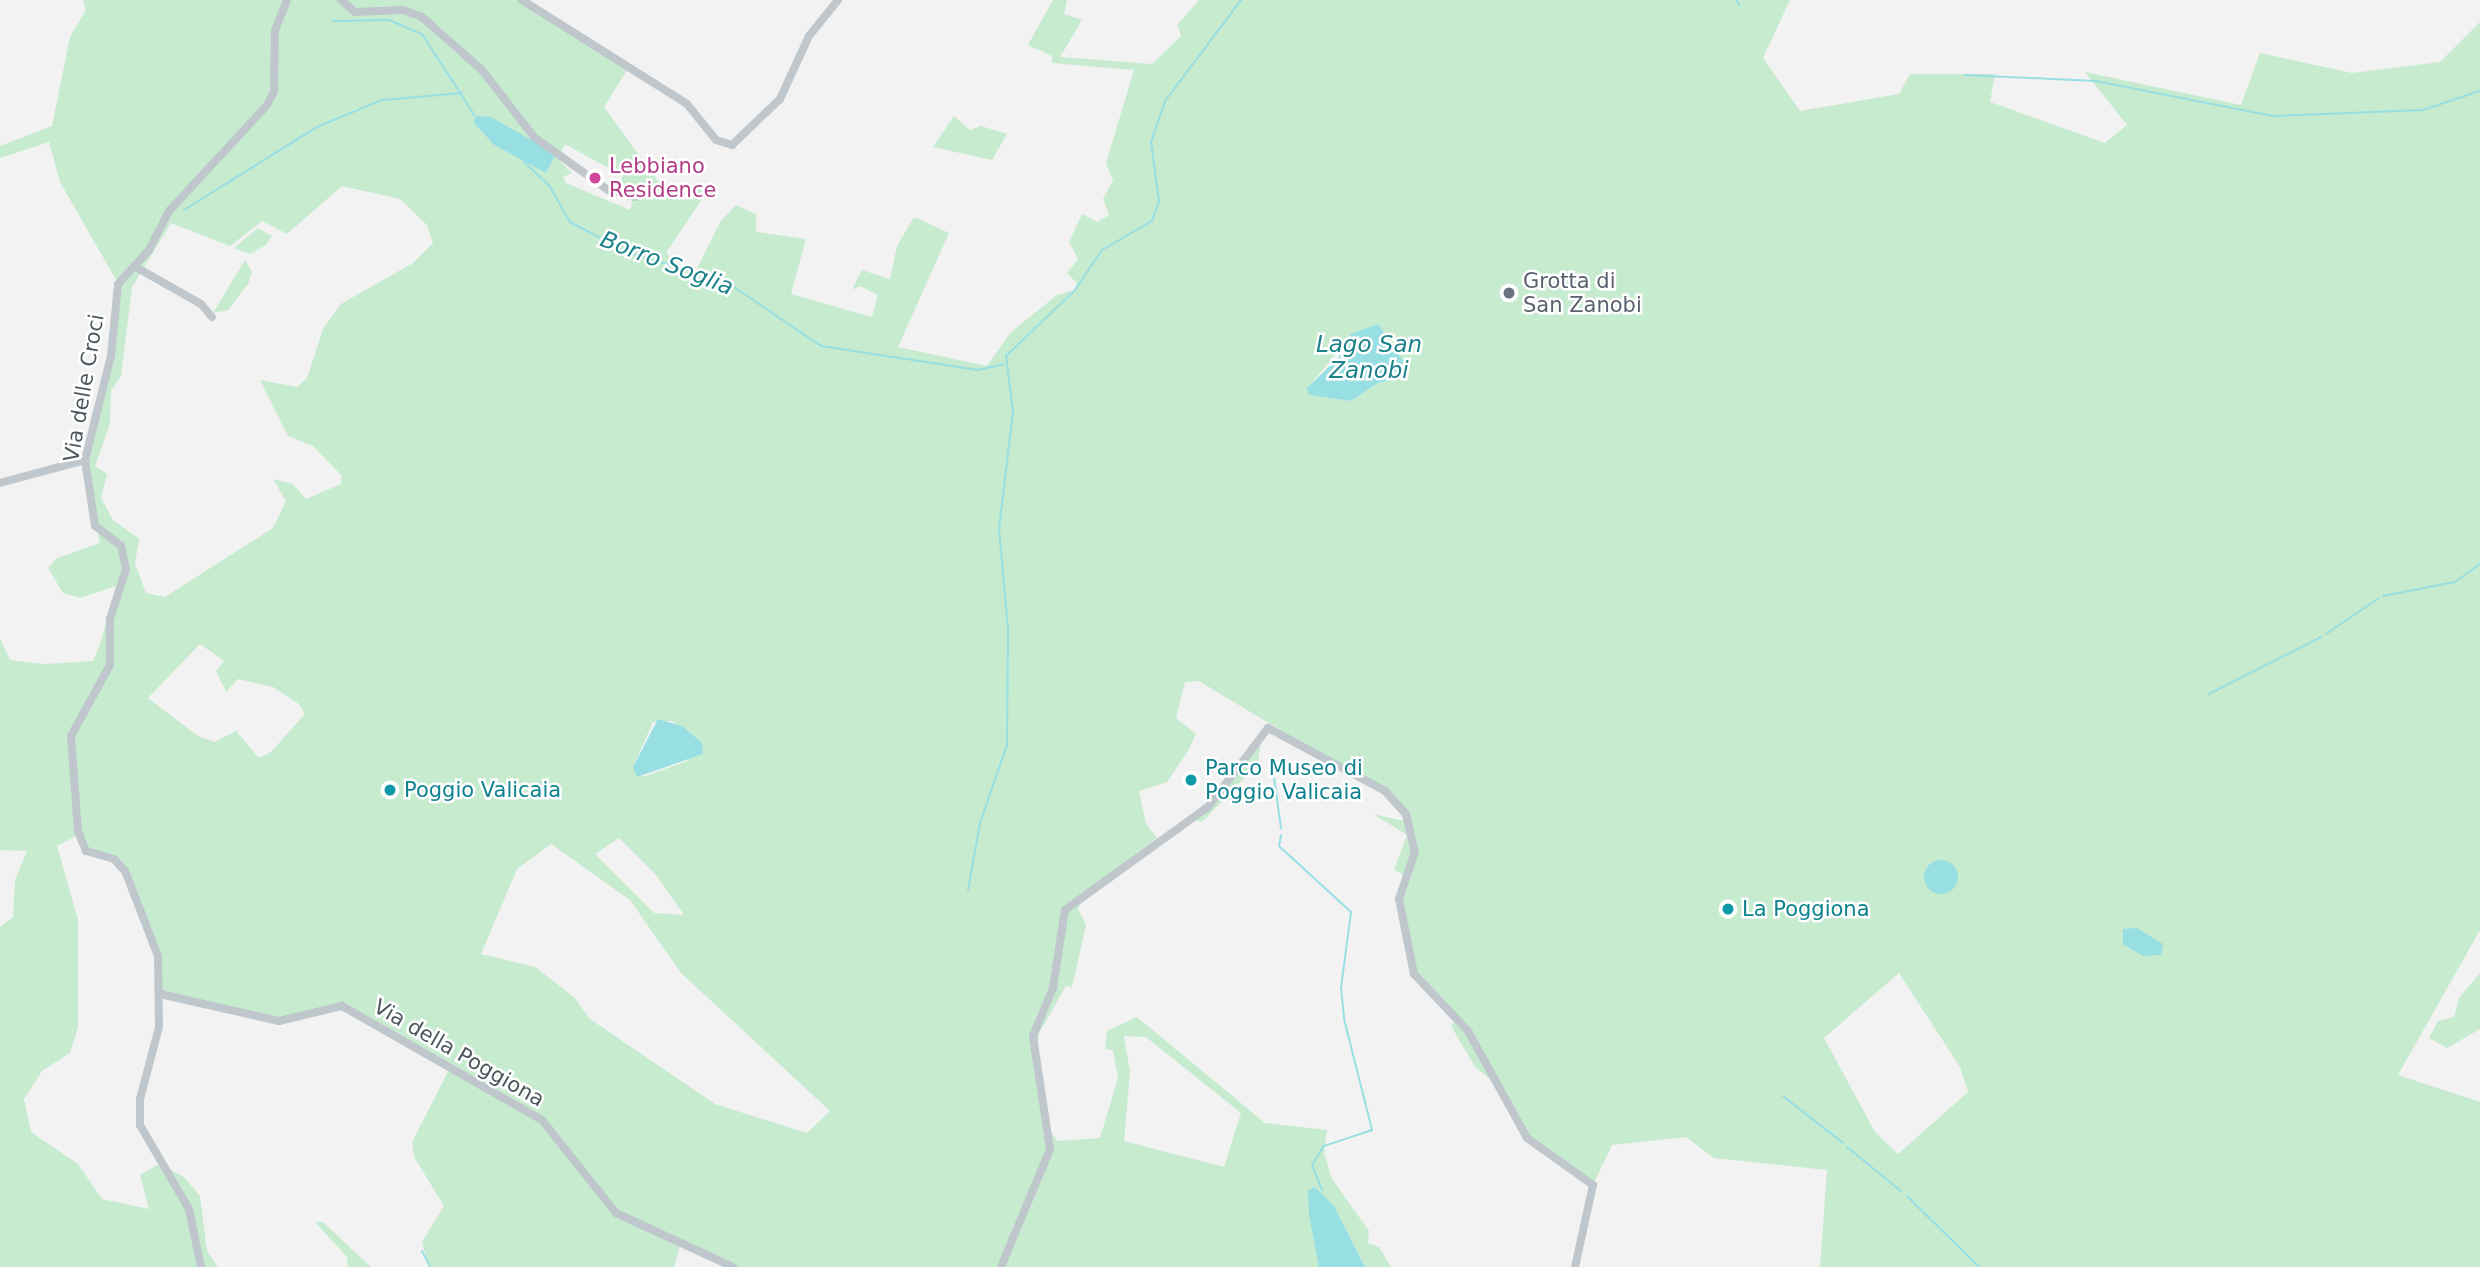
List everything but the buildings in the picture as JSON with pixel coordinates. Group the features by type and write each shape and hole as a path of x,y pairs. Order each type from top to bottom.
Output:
{"street":[{"name":"Via delle Croci","path":"201,1267 189,1209 140,1125 160,993 158,957 125,871 114,859 86,850 78,831 71,736 110,665 110,619 126,569 121,546 95,526 85,460 111,356 118,284 134,266 169,211 267,105 274,91 275,30 287,0"},
{"path":"341,0 355,12 403,10 422,17 482,70 534,137 580,173 634,197"},
{"path":"522,0 687,104 716,140 732,145 780,99 809,36 838,0"},
{"path":"134,266 201,303 212,317"},
{"path":"0,483 85,460"},
{"path":"1001,1267 1050,1149 1034,1027 1053,988 1065,910 1087,890 1208,807 1268,728 1385,791 1414,832 1415,852 1399,899 1414,974 1468,1031 1527,1138 1593,1185 1575,1267"},
{"name":"Via della Poggiona","path":"160,993 279,1021 342,1006 542,1120 616,1213 733,1267"}],"green space":[{"path":"83,0 522,0 627,70 604,107 657,180 676,198 686,197 688,188 709,189 666,253 685,271 695,273 720,222 736,205 756,214 756,232 806,239 791,294 872,317 878,295 860,286 852,290 862,270 890,279 897,246 914,217 949,233 898,347 987,366 1011,332 1057,295 1075,290 1077,283 1067,273 1078,259 1069,242 1082,214 1097,222 1109,215 1103,199 1113,180 1106,163 1134,70 1052,63 1052,56 1028,45 1053,0 1067,0 1064,14 1082,20 1060,57 1152,64 1181,36 1177,25 1199,0 1790,0 1763,58 1800,111 1899,94 1910,74 1995,74 1990,102 2105,143 2127,125 2085,72 2241,105 2260,53 2352,73 2440,62 2480,22 2480,930 2398,1075 2480,1102 2480,1267 1820,1267 1827,1170 1714,1158 1686,1137 1612,1145 1593,1185 1527,1138 1494,1082 1475,1067 1451,1026 1455,1020 1414,974 1403,941 1399,899 1406,876 1394,870 1407,835 1373,814 1409,822 1395,799 1199,681 1185,682 1176,718 1196,734 1188,751 1167,782 1139,791 1146,824 1157,838 1087,890 1078,909 1086,925 1072,987 1066,986 1039,1033 1036,1060 1049,1129 1057,1141 1100,1138 1118,1078 1113,1050 1105,1049 1107,1031 1137,1017 1265,1123 1327,1130 1324,1153 1332,1179 1369,1231 1368,1243 1379,1247 1391,1267 1365,1267 1334,1206 1308,1191 1319,1267 733,1267 681,1242 674,1267 429,1267 422,1242 444,1206 414,1157 412,1142 449,1070 342,1006 293,1020 160,994 160,966 118,862 95,855 78,835 57,846 78,920 78,1027 70,1053 42,1071 24,1099 31,1132 78,1164 102,1199 149,1209 140,1175 159,1164 184,1177 200,1196 207,1251 218,1267 0,1267 0,927 13,917 15,880 27,851 0,850 0,638 10,660 45,664 93,661 100,644 116,586 80,598 63,593 48,568 57,558 100,543 86,472 112,357 119,285 60,182 49,142 0,158 0,146 52,126 70,37 86,10","holes":["491,117 555,156 546,173 494,145 473,122","565,144 623,176 618,187 635,193 630,210 566,183 563,177 572,173 558,159","342,186 400,199 427,225 433,243 413,263 341,304 323,329 307,378 297,387 260,380 288,436 313,446 342,476 341,484 306,499 293,484 273,479 286,501 273,528 165,597 146,593 135,564 139,539 113,520 101,498 107,474 95,466 110,424 111,391 121,376 132,287 171,223 230,246 262,221 287,234","1378,325 1404,362 1395,380 1378,383 1351,401 1309,395 1311,384 1349,338","200,644 224,661 216,671 226,692 238,679 273,687 299,704 305,714 271,752 259,758 236,731 215,742 198,736 148,698","672,721 702,743 687,761 643,777 633,767 653,722","619,838 656,875 684,915 654,913 595,854","551,844 630,900 681,973 830,1111 807,1133 715,1104 590,1019 574,997 535,967 481,954 517,869","1899,973 1960,1067 1968,1092 1898,1154 1875,1132 1824,1038","1124,1036 1146,1037 1241,1113 1224,1167 1124,1141 1130,1072"]},
{"path":"954,116 970,130 981,126 1007,134 992,160 933,147"},
{"path":"258,228 272,236 266,245 250,254 234,248"},
{"path":"245,260 252,272 248,284 228,310 213,313"},
{"path":"1261,739 1258,764 1202,822 1193,820"},
{"path":"2480,973 2480,1029 2447,1048 2429,1038 2438,1021 2454,1017 2459,998"},
{"path":"315,1222 323,1222 371,1267 348,1267 347,1257"}],"water":[{"path":"477,116 491,117 547,149 555,156 546,173 494,145 473,122"},
{"name":"Lago San Zanobi","path":"1378,324 1404,362 1394,374 1401,379 1378,383 1351,401 1309,395 1307,388 1339,357 1351,334"},
{"path":"658,719 682,726 702,743 703,754 637,777 633,767"},
{"path":"1941,860 1953,865 1958,877 1953,889 1941,894 1929,889 1924,877 1929,865"},
{"path":"2137,928 2163,944 2161,955 2143,956 2123,944 2123,929"},
{"path":"1315,1187 1334,1206 1365,1267 1319,1267 1309,1215 1308,1191"}],"waterway":[{"name":"Borro Soglia","path":"968,890 980,823 1007,745 1008,629 999,529 1013,411 1006,356 1075,290 1102,250 1152,221 1159,201 1151,142 1165,101 1241,0"},
{"path":"1736,0 1739,5"},
{"path":"333,21 389,20 422,34 475,116"},
{"path":"1965,75 2096,81 2273,116 2423,110 2480,91"},
{"path":"184,210 317,127 382,100 462,93"},
{"name":"Borro Soglia","path":"524,162 549,185 570,222 629,253 725,281 821,346 978,370 1003,364"},
{"path":"2383,596 2455,582 2480,564"},
{"path":"2326,634 2379,598"},
{"path":"2209,694 2321,637"},
{"path":"1272,763 1281,828"},
{"path":"1281,835 1279,846 1351,912 1341,988 1344,1019 1372,1130 1324,1146 1312,1165 1322,1190"},
{"path":"1783,1096 1843,1143"},
{"path":"1847,1147 1901,1191"},
{"path":"1907,1196 1979,1267"},
{"path":"422,1251 430,1267"}],"place":[{"name":"Lebbiano Residence","path":"595,178"},
{"name":"Grotta di San Zanobi","path":"1509,293"},
{"name":"Parco Museo di Poggio Valicaia","path":"1191,780"},
{"name":"Poggio Valicaia","path":"390,790"},
{"name":"La Poggiona","path":"1728,909"}]}
